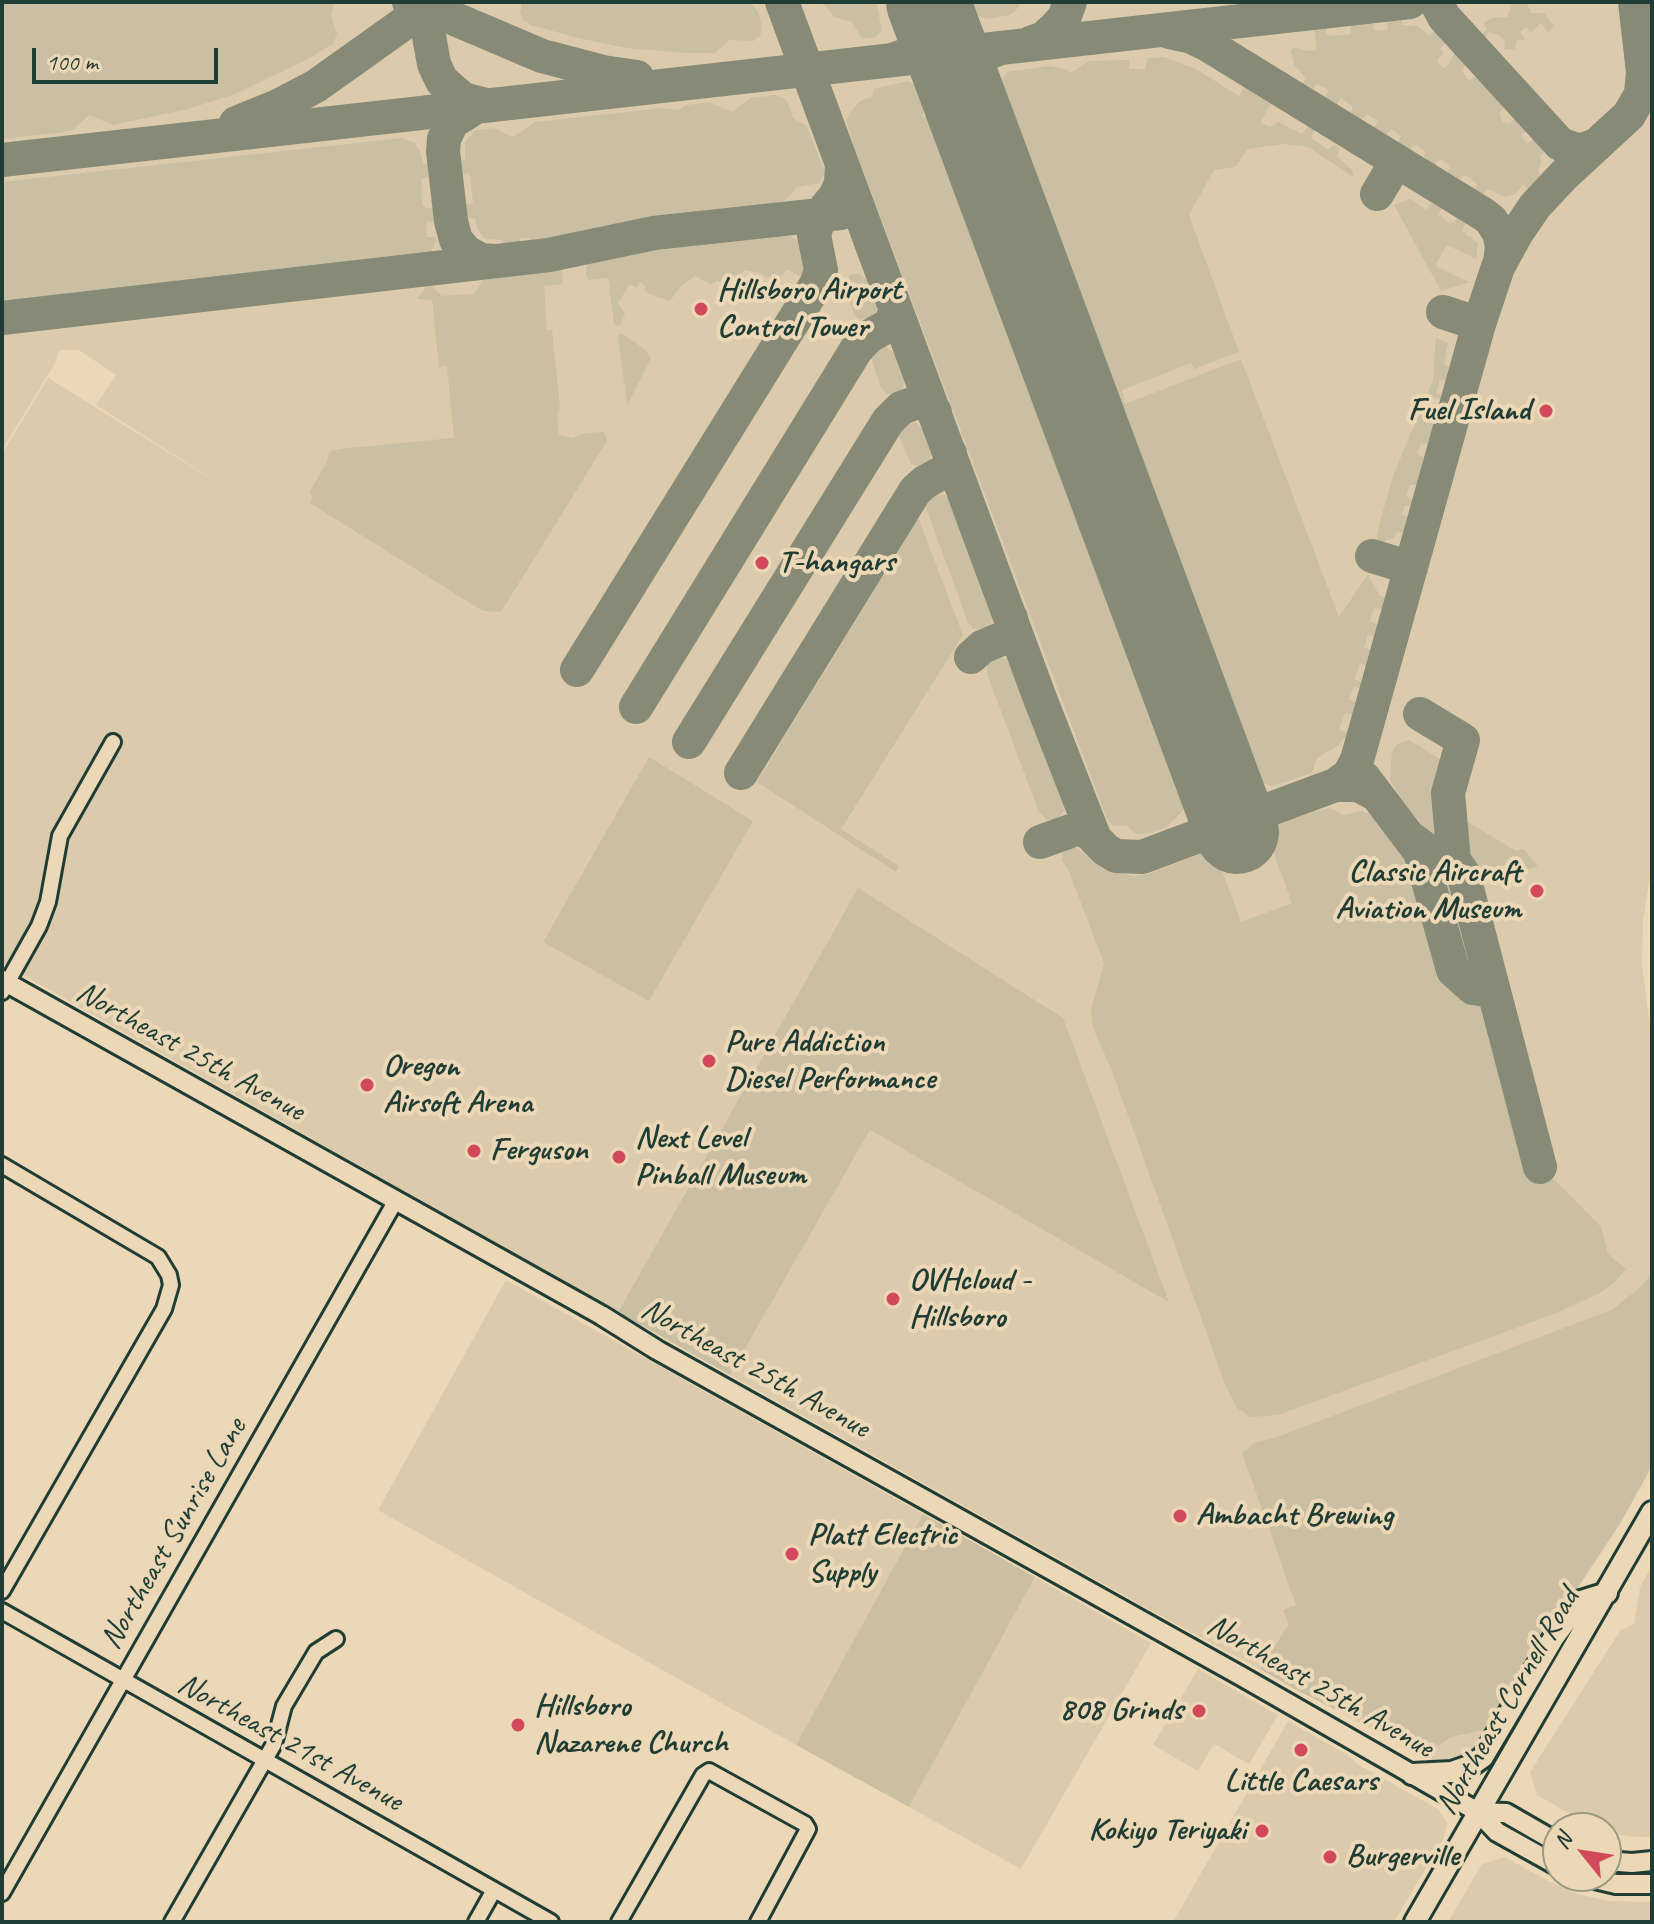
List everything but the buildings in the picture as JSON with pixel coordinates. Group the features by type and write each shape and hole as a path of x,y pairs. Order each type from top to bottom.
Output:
{"highway":[{"name":"Northeast Cornell Road","path":"1415,1922 1652,1512"},
{"path":"1412,1774 1452,1772 1472,1765 1483,1757 1554,1637 1581,1601 1607,1593"}],"main road":[{"name":"Northeast 25th Avenue","path":"4,985 601,1315 657,1350 771,1411 1412,1774 1478,1812 1497,1832 1542,1857"},
{"name":"Northeast 25th Avenue","path":"1478,1812 1506,1813 1542,1834"},
{"path":"1622,1862 1652,1861"},
{"path":"1622,1884 1652,1884"}],"street":[{"path":"4,985 39,926 48,902 60,836 113,742"},
{"path":"2,1165 151,1252 163,1263 169,1275 169,1297 164,1309 2,1591"},
{"name":"Northeast Sunrise Lane","path":"2,1893 395,1202"},
{"name":"Northeast 21st Avenue","path":"2,1611 551,1922"},
{"path":"172,1922 274,1744 284,1706 316,1652 336,1639"},
{"path":"619,1922 703,1775 709,1771 805,1824 809,1832 758,1922"},
{"path":"476,1922 494,1890"}],"shaded area":[{"path":"2,2 1652,2 1652,862 1643,921 1642,965 1652,1042 1652,1465 1621,1522 1551,1627 1485,1739 1474,1751 1460,1760 1442,1764 1432,1762 1152,1611 730,1375 870,1130 1168,1300 858,888 618,1312 2,963 2,454 48,378 231,491 96,405 116,375 79,350 60,350 2,450"},
{"path":"2,2 334,2 331,16 337,33 334,43 310,58 235,94 188,109 113,125 89,115 66,132 2,139"},
{"path":"522,2 743,2 758,11 762,28 760,36 753,41 729,40 715,53 626,48 531,25 523,20 520,13"},
{"path":"818,2 876,2 882,30 876,37 862,39 852,22 834,17 825,5"},
{"path":"972,2 1020,2 1010,15 987,19 977,15"},
{"path":"1527,3 1531,13 1544,13 1554,27 1548,32 1541,23 1531,32 1526,27 1520,32 1525,39 1516,41 1515,50 1504,49 1505,40 1496,34 1489,32 1483,40 1479,36 1487,30 1484,23 1492,18 1507,17 1512,4"},
{"path":"1402,18 1402,25 1418,26 1429,36 1436,30 1446,42 1440,48 1444,54 1437,60 1441,66 1448,66 1455,52 1467,64 1462,70 1467,79 1471,80 1477,75 1505,107 1499,113 1503,122 1509,124 1516,118 1527,130 1521,135 1527,144 1535,139 1545,151 1540,156 1538,170 1541,177 1530,190 1523,185 1515,194 1506,197 1487,189 1482,196 1474,192 1477,184 1470,178 1463,175 1458,182 1447,175 1450,165 1439,159 1433,167 1422,160 1426,152 1417,145 1409,151 1397,144 1401,136 1391,129 1385,137 1373,130 1378,121 1367,114 1360,122 1349,115 1353,107 1341,98 1335,106 1324,100 1328,90 1317,84 1311,92 1301,86 1306,78 1294,65 1291,51 1294,47 1317,50 1314,27 1327,26 1326,34 1331,36 1351,34 1350,24 1372,20 1374,30 1387,30 1388,19"},
{"path":"1164,57 1196,69 1239,96 1245,86 1271,103 1261,122 1269,127 1279,122 1302,134 1308,126 1315,130 1311,138 1328,150 1333,145 1340,148 1337,156 1353,171 1353,177 1308,147 1284,144 1248,149 1235,167 1214,170 1189,215 1239,352 1194,369 1191,363 1122,390 1125,404 1241,359 1339,617 1368,574 1379,595 1387,598 1384,610 1374,608 1370,621 1379,625 1376,637 1368,635 1364,647 1371,651 1367,666 1360,663 1354,679 1362,682 1360,688 1354,687 1349,699 1357,704 1352,715 1345,713 1339,729 1348,733 1339,745 1317,758 1312,773 1273,786 1257,782 1250,772 1252,759 1233,746 1003,120 1008,103 999,84 1007,72 1048,66 1071,73 1089,61 1129,60 1129,69 1145,69 1148,58"},
{"path":"908,81 924,91 926,100 922,116 934,121 941,129 975,210 1148,675 1179,770 1174,785 1184,798 1184,809 1168,826 1151,833 1136,834 1127,826 1113,826 1107,819 856,152 846,120 852,110 860,101 871,97 874,89"},
{"path":"775,95 784,98 793,118 807,126 825,173 819,183 797,187 778,208 634,225 535,246 532,246 530,238 521,238 518,248 502,250 502,240 485,239 477,228 475,218 465,218 463,205 473,203 470,176 468,173 460,175 458,161 465,160 465,142 476,130 494,128 513,137 535,122 662,108 678,110 687,105 709,102 732,112 751,98"},
{"path":"402,138 415,143 423,164 430,165 431,176 421,179 422,205 435,208 436,221 426,222 427,237 436,237 436,240 431,252 419,261 2,306 2,182"},
{"path":"1410,199 1427,210 1433,200 1443,206 1438,214 1449,223 1459,216 1467,221 1462,230 1478,243 1476,259 1447,245 1436,264 1469,282 1441,291 1394,205"},
{"path":"784,231 800,243 810,266 805,280 787,269 777,283 760,273 744,270 732,288 718,281 711,284 695,276 680,287 670,301 649,294 640,282 637,288 630,284 618,303 625,314 619,327 614,324 608,278 589,280 586,275 591,257 662,243"},
{"path":"557,266 563,272 562,284 544,286 547,330 552,330 560,407 557,414 559,435 572,438 604,432 607,441 501,612 483,611 310,503 313,496 309,493 327,462 329,452 454,438 447,366 439,368 432,300 417,299 427,285 442,296 474,294 483,280 497,274"},
{"path":"851,274 859,274 866,279 877,307 870,318 859,319 854,314 844,285"},
{"path":"621,333 646,350 651,359 627,405 618,335"},
{"path":"1436,338 1448,343 1444,364 1451,369 1448,381 1440,380 1436,393 1443,396 1442,400 1435,397 1431,403 1430,412 1438,416 1430,445 1421,443 1417,454 1426,459 1419,485 1410,485 1406,496 1414,502 1413,507 1405,505 1402,514 1410,518 1405,533 1397,532 1393,539 1386,540 1382,545 1377,538 1380,522 1393,476 1433,380"},
{"path":"886,347 894,353 904,380 903,389 893,395 880,386 871,358 875,350"},
{"path":"915,422 922,428 931,453 930,460 921,467 911,464 899,436 903,425"},
{"path":"935,494 945,495 949,501 992,616 991,625 985,630 973,629 968,622 927,511 926,503"},
{"path":"913,516 919,520 963,635 841,829 899,866 896,872 757,782 905,540 900,531 908,518"},
{"path":"996,658 1004,658 1009,663 1063,805 1064,811 1058,819 1047,820 1039,812 987,674 987,665"},
{"path":"1409,740 1445,762 1438,793 1441,844 1421,836 1401,810 1390,780 1392,752 1397,744"},
{"path":"649,757 753,821 649,1001 543,942"},
{"path":"1329,808 1344,815 1361,811 1381,818 1416,860 1442,968 1452,982 1486,1009 1510,1115 1523,1154 1532,1170 1555,1180 1601,1227 1608,1254 1626,1269 1600,1293 1554,1314 1278,1415 1251,1417 1237,1408 1225,1384 1112,1071 1093,1028 1091,1010 1104,963 1068,869 1062,861 1063,853 1070,847 1077,848 1103,870 1134,876 1152,873 1203,853 1211,854 1219,862 1241,922 1292,903 1269,840 1273,828 1291,819"},
{"path":"1460,814 1461,818 1516,851 1524,849 1538,867 1510,873 1505,865 1478,871 1472,868 1463,855"},
{"path":"1431,864 1444,869 1453,879 1479,982 1465,974 1456,960"},
{"path":"858,888 1063,1018 1169,1302 870,1130 730,1375 618,1312"},
{"path":"1652,1273 1652,1466 1621,1522 1552,1627 1492,1728 1451,1737 1427,1753 1296,1690 1260,1669 1289,1624 1283,1610 1296,1605 1242,1453 1254,1443 1280,1436 1611,1310 1640,1288"},
{"path":"506,1280 923,1514 796,1745 378,1510"},
{"path":"923,1514 1035,1577 909,1807 796,1745"},
{"path":"1652,1565 1652,1837 1622,1835 1622,1812 1566,1812 1537,1795 1530,1772 1620,1631 1634,1624 1640,1587"},
{"path":"1035,1577 1151,1643 1021,1869 909,1807"},
{"path":"1198,1669 1278,1715 1249,1764 1214,1744 1198,1771 1153,1745"},
{"path":"1288,1721 1438,1809 1447,1823 1443,1840 1394,1922 1173,1922"},
{"path":"1505,1857 1542,1878 1542,1892 1572,1892 1608,1901 1652,1902 1652,1922 1448,1922 1482,1864"}],"taxiway":[{"path":"409,2 427,25 434,64 442,81 463,99 486,105"},
{"path":"415,2 542,56 603,72 637,77"},
{"path":"236,123 316,86 434,2"},
{"path":"782,2 1095,839 1116,856 1142,857 1335,785 1358,785 1377,795"},
{"path":"892,60 909,54 922,41 927,24 926,2"},
{"path":"1030,43 1044,38 1054,29 1064,18 1070,2"},
{"path":"2,160 1410,2"},
{"path":"1436,2 1444,17 1560,144 1580,151 1596,145"},
{"path":"1335,785 1349,775 1357,760 1479,324 1498,267 1535,206 1629,115 1641,94 1643,72 1635,2"},
{"path":"1169,32 1192,37 1208,45 1483,214 1499,233 1502,246 1500,263"},
{"path":"970,114 966,89 971,71 985,54 1001,48"},
{"path":"476,107 452,122 444,139 451,221 456,240 466,252 481,260 495,261"},
{"path":"1377,194 1397,161"},
{"path":"2,318 549,255 654,233 820,215 836,195 841,183 842,165"},
{"path":"577,670 817,283 821,270 814,235 820,215 841,213"},
{"path":"636,707 856,350 868,337 891,324 895,311"},
{"path":"1443,312 1479,324"},
{"path":"689,742 888,421 901,408 915,403 925,403 935,412"},
{"path":"741,773 915,491 947,470 950,453"},
{"path":"1372,556 1411,568"},
{"path":"971,657 982,647 1006,637 1012,627 1011,618"},
{"path":"1420,714 1463,740 1448,793 1454,861"},
{"path":"1364,778 1420,852 1453,970 1473,988 1493,991"},
{"path":"1040,842 1079,828 1093,835"},
{"path":"1413,840 1428,851 1454,861 1463,873 1540,1167"}],"runway":[{"path":"928,2 1237,832"}],"place":[{"name":"Hillsboro Airport Control Tower","path":"701,309"},
{"name":"Fuel Island","path":"1546,411"},
{"name":"T-hangars","path":"762,563"},
{"name":"Classic Aircraft Aviation Museum","path":"1537,891"},
{"name":"Pure Addiction Diesel Performance","path":"709,1061"},
{"name":"Oregon Airsoft Arena","path":"367,1085"},
{"name":"Ferguson","path":"474,1151"},
{"name":"Next Level Pinball Museum","path":"619,1157"},
{"name":"OVHcloud - Hillsboro","path":"893,1299"},
{"name":"Ambacht Brewing","path":"1180,1516"},
{"name":"Platt Electric Supply","path":"792,1554"},
{"name":"808 Grinds","path":"1199,1711"},
{"name":"Hillsboro Nazarene Church","path":"518,1725"},
{"name":"Little Caesars","path":"1301,1750"},
{"name":"Kokiyo Teriyaki","path":"1262,1831"},
{"name":"Burgerville","path":"1330,1857"}]}
